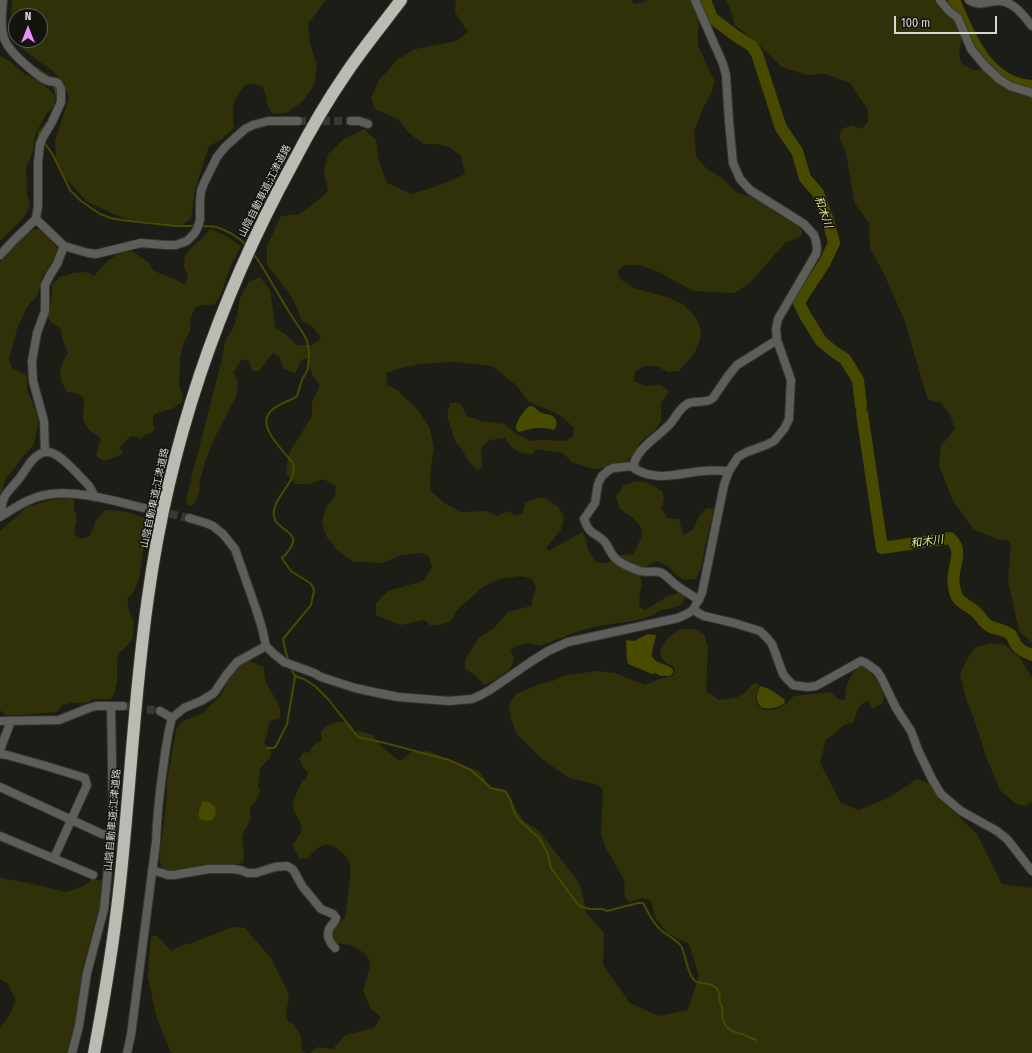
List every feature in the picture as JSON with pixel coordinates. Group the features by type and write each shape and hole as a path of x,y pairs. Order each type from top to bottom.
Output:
{"highway":[{"name":"山陰自動車道;江津道路","path":"94,1053 108,980 119,892 138,671 148,595 156,545 170,480 186,419 207,353 226,303 253,240 279,189 321,112 347,72 401,0"}],"street":[{"path":"0,255 36,219 38,206 38,162 41,140 52,122 61,102 60,87 58,83 44,79 17,59 8,50 3,40 0,28 2,0"},
{"path":"189,518 213,526 223,534 235,548 262,628 266,646 274,654 284,662 321,677 355,688 398,697 449,701 472,699 481,695 548,651 568,642 678,618 693,610 702,593 724,485 729,471 735,461 742,454 766,445 774,440 784,429 789,419 791,380 777,340 776,329 778,320 816,254 817,249 814,235 804,224 750,190 740,180 733,163 726,75 723,64 695,0"},
{"path":"940,0 948,10 958,18 971,49 985,66 999,79 1010,86 1032,93"},
{"path":"969,0 975,4 984,4 998,0 1005,2 1012,5 1019,11 1032,26"},
{"path":"351,121 359,121 368,124"},
{"path":"36,219 64,246 88,253 96,254 141,243 176,245 187,241 194,234 198,226 201,191 204,183 217,157 225,147 244,129 253,125 268,122 298,122"},
{"path":"45,452 44,421 33,381 32,361 37,333 45,311 45,285 57,264 64,246"},
{"path":"729,471 704,471 668,477 653,476 638,471 634,466 635,459 639,453 671,423 679,412 690,403 710,401 737,366 777,340"},
{"path":"95,497 88,485 60,457 45,452 34,459 5,496 2,502 1,516 33,498 43,495 64,493 95,497 152,510"},
{"path":"634,466 613,468 602,476 598,484 595,502 584,519 587,526 592,533 603,539 614,557 621,562 639,571 658,572 663,574 699,600"},
{"path":"693,610 704,616 760,631 772,644 782,674 793,685 807,687 816,686 861,661 877,671 882,677 896,708 911,731 918,750 941,794 961,811 997,831 1007,839 1032,871"},
{"path":"127,1053 131,1034 156,842 162,775 169,728 172,718 184,708 201,701 214,693 227,674 238,662 266,646"},
{"path":"0,721 59,720 96,706 123,706"},
{"path":"72,1053 79,1026 87,972 104,909 113,819 111,706"},
{"path":"160,711 172,718"},
{"path":"0,750 11,721"},
{"path":"0,754 85,778 87,785 54,858"},
{"path":"0,787 102,834 112,835"},
{"path":"0,836 93,876"},
{"path":"152,870 168,875 174,875 209,869 232,869 248,873 256,873 275,867 289,867 294,871 302,886 321,909 333,914 336,918 328,932 328,938 334,948"}],"shaded area":[{"path":"12,0 326,0 308,24 310,44 317,65 314,86 302,102 286,113 273,114 268,107 263,87 254,84 245,85 235,101 233,110 234,128 221,140 209,146 195,189 191,219 182,225 126,219 109,212 86,201 59,170 56,159 55,141 69,98 64,83 54,72 26,52 23,48 48,48 48,8 11,8"},
{"path":"456,0 631,0 635,4 647,0 691,0 699,20 698,45 715,81 712,92 703,108 694,132 696,156 706,168 723,179 736,192 754,198 781,216 802,227 802,235 796,239 786,242 751,282 734,293 693,291 659,272 640,265 625,265 618,271 620,279 634,288 667,297 684,305 696,318 701,330 700,340 694,354 679,371 668,372 657,366 645,366 635,371 634,381 645,386 661,385 669,392 661,403 661,421 654,431 639,443 638,448 626,463 608,468 594,469 573,463 563,453 536,449 532,454 519,452 510,445 505,438 490,440 481,447 482,467 478,471 468,461 463,451 456,443 447,416 450,403 460,403 467,416 481,421 504,424 515,433 531,441 565,441 573,437 574,428 564,418 556,413 529,402 517,386 492,366 454,362 421,364 401,368 387,373 386,384 397,390 418,410 430,428 434,449 431,466 430,490 444,503 461,512 486,511 497,516 509,511 516,516 523,513 525,503 537,498 545,498 558,507 564,516 561,530 546,548 549,551 583,532 588,550 596,562 607,563 620,555 633,554 641,539 641,528 634,519 620,509 616,497 624,485 637,481 648,483 662,491 664,499 661,508 667,518 679,519 683,535 693,530 699,516 707,508 714,509 701,568 696,579 685,580 677,576 669,567 657,561 643,568 640,576 642,583 639,606 645,610 668,596 680,592 686,595 681,604 675,608 659,611 649,617 599,626 572,633 540,646 528,643 518,646 510,650 514,658 511,668 496,679 484,685 476,676 465,669 465,660 479,638 495,627 508,612 531,606 536,587 531,578 519,576 500,579 484,586 456,611 451,621 439,625 430,625 424,620 401,625 376,615 376,603 388,591 423,581 432,567 429,557 421,553 401,555 383,563 354,562 337,550 326,536 322,522 326,507 335,496 336,486 323,479 310,484 295,484 286,473 289,453 312,416 312,402 320,386 312,375 308,359 303,359 295,373 284,369 279,357 273,353 259,371 253,371 249,361 242,359 233,373 238,381 236,397 216,435 206,459 200,480 199,493 194,504 189,506 186,503 222,359 225,340 232,331 237,316 240,298 249,282 260,277 270,290 275,328 285,334 297,345 312,345 321,338 313,327 302,321 292,298 267,265 267,246 281,216 299,214 315,203 328,191 324,172 328,154 344,139 364,129 376,140 379,162 387,183 411,194 443,184 465,174 461,156 449,147 435,144 423,144 409,133 399,120 375,109 371,98 379,80 398,59 416,49 457,41 468,32 455,12"},
{"path":"726,0 935,0 956,22 961,33 961,44 959,51 961,63 973,70 985,70 1008,88 1032,97 1032,643 1019,631 1008,581 1011,544 1007,540 997,539 973,529 952,499 939,465 941,445 955,429 950,414 941,403 928,400 904,319 883,272 870,248 869,223 855,204 846,153 839,137 842,129 852,125 862,129 868,122 868,110 850,83 826,74 806,75 782,67 757,43 735,25"},
{"path":"0,56 11,62 23,73 43,84 55,95 54,106 47,113 35,136 33,151 26,168 27,195 30,206 21,221 0,241"},
{"path":"40,229 48,235 58,250 56,256 41,279 37,296 27,307 17,329 9,358 12,368 27,376 27,390 39,419 34,445 5,479 0,494 0,263 22,236 30,231"},
{"path":"210,229 226,236 241,246 230,268 220,296 215,304 195,307 191,318 190,331 183,344 180,359 179,386 183,400 178,405 154,415 153,423 155,429 151,433 144,435 141,439 133,436 128,438 120,448 123,454 104,461 96,455 101,438 89,429 84,421 83,397 76,393 67,392 61,381 60,371 63,361 68,353 60,328 52,323 48,318 52,296 52,285 60,277 74,273 86,272 94,276 109,260 119,253 132,251 149,263 153,270 185,285 188,276 184,267 185,256"},
{"path":"529,406 540,412 553,416 557,424 554,430 535,428 518,432 516,429 517,423"},
{"path":"70,498 74,500 74,510 76,515 74,534 82,539 90,536 96,520 105,510 126,512 146,519 147,527 139,579 133,593 127,599 130,614 134,623 133,637 128,645 118,654 117,683 113,697 109,699 92,699 90,701 80,703 62,705 57,712 5,715 0,710 0,531 27,507 51,500"},
{"path":"680,629 694,629 704,634 708,647 706,691 719,700 729,699 741,695 748,690 751,685 758,683 756,702 757,705 765,710 773,710 785,705 794,696 830,692 840,700 845,699 849,680 856,669 860,665 870,670 884,695 883,703 873,709 868,701 862,704 857,712 854,722 844,725 826,740 820,763 841,803 859,810 888,798 917,779 929,783 951,809 977,834 1002,884 1032,888 1032,1053 310,1053 318,1047 333,1049 345,1035 374,1028 381,1017 371,1009 363,990 370,966 366,954 351,945 335,943 331,938 330,932 345,918 350,874 348,860 339,850 330,845 323,845 313,852 308,858 300,859 293,844 300,834 302,826 293,809 294,799 302,781 306,779 308,773 299,759 303,753 310,752 314,745 322,741 321,732 323,729 339,722 346,722 352,726 354,732 359,731 373,735 380,745 400,761 411,752 428,751 480,772 485,779 486,786 508,793 516,810 524,821 539,831 580,884 586,912 604,933 603,965 630,1003 659,1016 688,1010 699,976 689,944 667,933 656,919 651,901 642,898 629,902 625,897 624,880 605,846 601,833 603,790 599,785 569,778 542,759 517,734 511,719 509,704 516,694 540,684 553,681 562,676 597,671 615,673 645,685 673,676 675,670 673,666 664,661 660,651 668,638"},
{"path":"648,634 656,635 652,656 659,663 668,666 673,670 673,673 670,676 661,676 655,673 652,674 628,664 626,640 634,641"},
{"path":"990,643 1005,645 1021,659 1032,678 1032,801 1026,806 1016,804 1000,790 987,759 966,699 960,674 966,661 976,647"},
{"path":"249,661 263,666 265,679 278,704 280,714 279,719 269,722 264,742 271,751 271,757 260,768 258,785 260,791 255,802 250,807 251,819 244,831 242,839 244,856 243,863 191,870 170,871 162,867 159,858 167,796 167,782 176,730 181,722 204,712 221,695 233,672 243,662"},
{"path":"760,686 770,690 785,700 784,704 772,708 762,707 757,700 757,694"},
{"path":"202,802 209,802 215,807 216,814 212,820 205,821 199,817"},
{"path":"0,878 66,892 84,886 92,879 102,881 103,888 100,908 82,972 78,1008 69,1053 0,1053 0,1028 10,1014 16,1000 7,983 0,979"},
{"path":"232,927 245,928 271,958 289,997 286,1014 288,1021 293,1024 300,1034 302,1041 301,1048 303,1052 307,1053 172,1053 170,1050 156,1016 148,977 152,936 157,936 171,951"}],"waterway":[{"name":"和木川","path":"705,0 712,18 752,46 757,54 781,128 797,151 805,178 818,193 828,220 834,243 824,264 799,303 821,341 845,359 858,380 861,406"},
{"path":"954,0 966,28 991,67 1016,83 1032,86"},
{"path":"33,66 50,79"},
{"path":"53,84 57,94 56,105"},
{"path":"40,137 39,133 47,123"},
{"path":"44,142 53,155 70,190 81,201 100,214 121,220 176,226 195,226"},
{"path":"200,226 220,228 237,237 247,246"},
{"path":"253,253 303,333 307,341 309,352 308,369 302,380 297,396 272,410 267,416 266,423 272,438 293,463 294,470 290,482 279,499 274,511 274,518 278,524 292,536 293,541 290,548 282,558 291,571 310,583 314,591 311,605 283,639 288,659"},
{"name":"和木川","path":"862,413 882,548 950,538 954,542 957,550 954,573 954,588 957,597 961,602 976,612 986,624 1009,633 1018,647 1032,655"},
{"path":"267,748 274,748 276,746 287,724 295,677 292,670"},
{"path":"295,675 315,686 328,699 358,737 449,760 471,770 491,788 505,791 510,799 515,814 519,820 539,838 547,852 551,868 579,906 607,911 643,903 656,925 677,941 681,946 689,972 694,980 714,986 718,990 723,1020 726,1026 733,1031 756,1040"}],"tunnel":[{"path":"298,121 351,121"},
{"path":"158,511 189,518"},
{"path":"123,706 160,711"}]}
